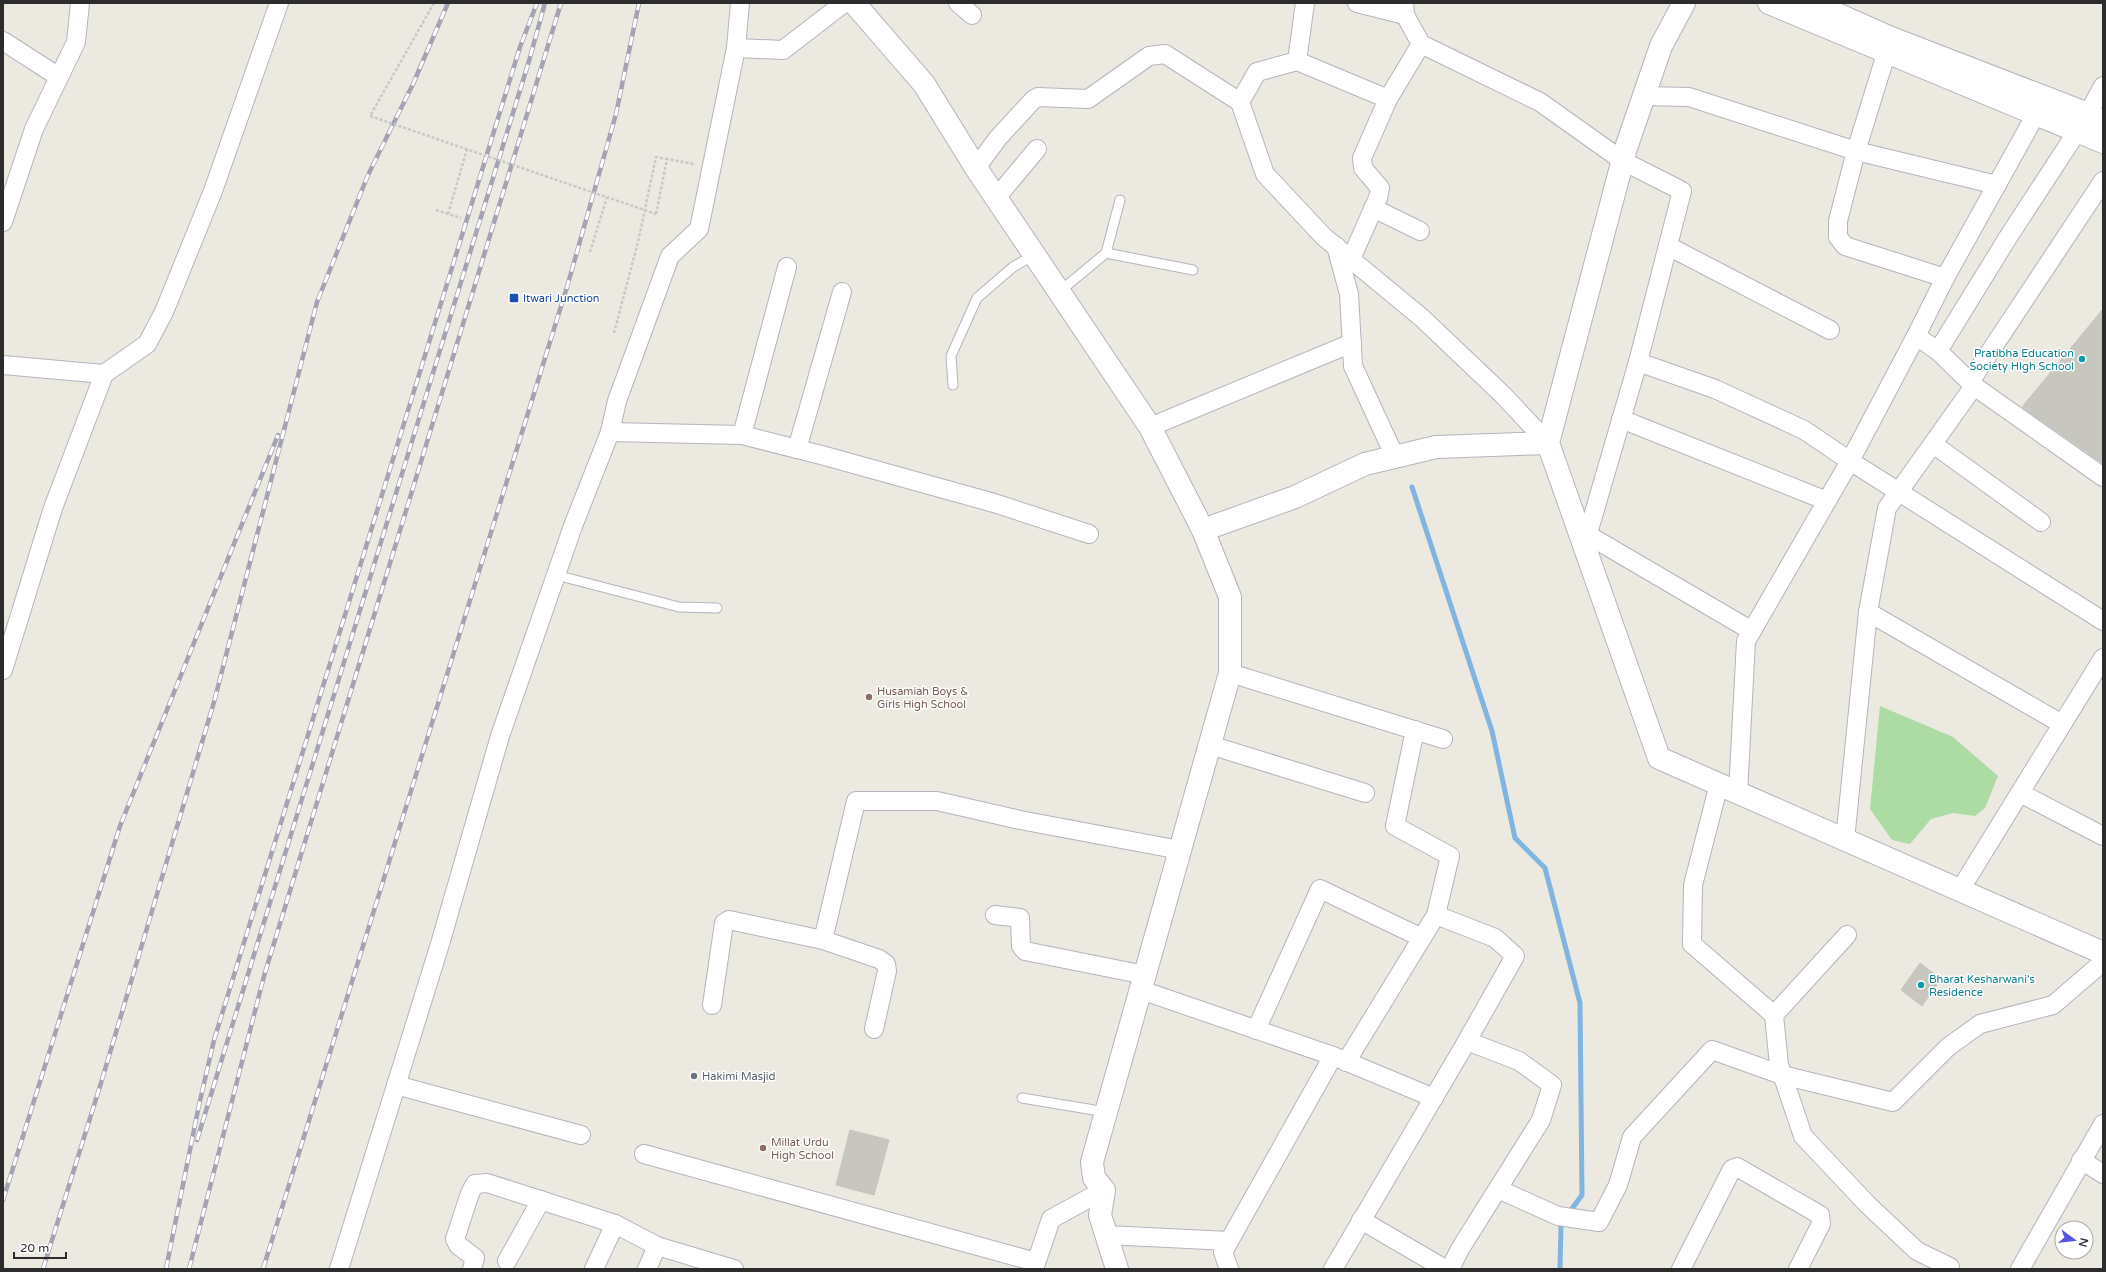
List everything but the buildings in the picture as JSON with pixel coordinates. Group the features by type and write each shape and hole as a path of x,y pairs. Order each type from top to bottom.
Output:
{"street":[{"path":"3,222 9,184 76,42 80,3"},
{"path":"3,670 53,508 104,374 147,344 164,312 213,191 279,3"},
{"path":"339,1269 440,944 500,736 556,576 610,432 617,401 670,256 699,229 736,48 740,3"},
{"path":"736,48 783,50 844,3"},
{"path":"854,3 924,84 976,168 1150,427 1203,530 1230,597 1230,673 1092,1162 1094,1178 1104,1190 1100,1215 1117,1269"},
{"path":"958,3 972,14"},
{"path":"1297,61 1305,3"},
{"path":"1357,3 1405,9 1421,44 1540,102 1623,161 1682,191 1638,362 1586,541"},
{"path":"1548,443 1623,161 1661,46 1684,3"},
{"path":"1770,3 2036,114 2090,122"},
{"path":"1812,3 2090,122 2103,142"},
{"path":"3,41 59,77"},
{"path":"1351,259 1374,208 1380,188 1363,168 1362,158 1388,99 1421,44"},
{"path":"1887,51 1856,151 1838,220 1838,237 1845,246 1945,278"},
{"path":"976,168 998,138 1033,100 1038,97 1088,99 1149,56 1165,54 1240,102 1265,174 1336,246 1422,318 1503,395 1548,443 1586,541 1659,758 2103,953"},
{"path":"1240,102 1257,72 1297,61 1388,99"},
{"path":"1938,351 2007,239 2090,122 2103,86"},
{"path":"1644,96 1689,97 1856,151 1997,185"},
{"path":"1950,1267 1917,1250 1868,1205 1803,1136 1778,1065 1774,1015 1692,944 1693,885 1728,788 1746,641 1850,461 1945,278 2036,114"},
{"path":"996,198 1037,149"},
{"path":"1845,840 1868,612 1887,508 1933,444 2103,181"},
{"path":"1374,208 1420,231"},
{"path":"1336,246 1349,294 1353,366 1394,457"},
{"path":"1668,246 1830,330"},
{"path":"742,435 787,267"},
{"path":"797,449 842,292"},
{"path":"1916,336 1938,351 1972,384 2103,477"},
{"path":"1150,427 1352,343"},
{"path":"1638,362 1715,389 1804,430 1898,492 2103,620"},
{"path":"3,365 104,374"},
{"path":"1621,419 1827,501"},
{"path":"610,432 742,435 994,503 1089,534"},
{"path":"1203,530 1296,497 1365,464 1436,447 1548,443"},
{"path":"1933,444 2041,522"},
{"path":"1586,541 1752,631"},
{"path":"1868,612 2062,724"},
{"path":"1960,890 2103,658"},
{"path":"1230,673 1443,739"},
{"path":"1229,1269 1223,1252 1228,1241 1339,1059 1422,938 1436,915 1450,856 1395,826 1415,730"},
{"path":"1210,745 1365,793"},
{"path":"2020,793 2103,836"},
{"path":"823,940 856,801 937,801 1020,820 1180,850"},
{"path":"1256,1030 1320,889 1422,938"},
{"path":"995,915 1020,918 1021,946 1025,951 1143,983 1256,1030 1339,1059 1434,1098"},
{"path":"1333,1269 1434,1098 1515,956 1495,938 1436,915"},
{"path":"712,1005 724,923 729,920 823,940 879,959 886,964 887,971 874,1029"},
{"path":"1774,1015 1847,935"},
{"path":"1498,1189 1558,1216 1599,1222 1618,1185 1632,1137 1712,1050 1782,1075 1893,1102 1948,1047 1980,1024 2053,1005 2103,962"},
{"path":"1450,1269 1460,1249 1541,1120 1552,1085 1520,1061 1467,1041"},
{"path":"396,1085 581,1135"},
{"path":"2020,1269 2081,1160 2103,1124"},
{"path":"644,1154 1035,1266 1052,1219 1104,1190"},
{"path":"2081,1160 2103,1174"},
{"path":"1681,1269 1732,1169 1737,1168 1820,1215 1821,1224 1798,1269"},
{"path":"472,1269 475,1258 458,1245 455,1239 470,1193 475,1184 487,1183 615,1224 657,1246 695,1263 734,1269"},
{"path":"507,1261 541,1200"},
{"path":"1361,1220 1445,1269"},
{"path":"594,1269 615,1224"},
{"path":"1106,1235 1228,1241"},
{"path":"647,1269 657,1246"}],"lane":[{"path":"1059,292 1106,254 1120,200"},
{"path":"1106,254 1193,270"},
{"path":"953,385 952,356 977,298 1013,267 1034,255"},
{"path":"556,576 679,608 717,608"},
{"path":"1022,1098 1106,1112"}],"path":[{"path":"434,3 370,116 656,214 667,159"},
{"path":"448,214 467,149"},
{"path":"614,333 638,242 656,156 711,167"},
{"path":"590,252 607,197"},
{"path":"436,210 461,218"}],"green space":[{"path":"1880,706 1953,737 1998,776 1985,808 1975,816 1953,813 1931,819 1910,844 1892,840 1870,809"}],"waterway":[{"path":"1412,487 1492,731 1515,838 1545,868 1580,1003 1582,1195 1568,1214"},
{"path":"1560,1269 1561,1225 1564,1221"}],"railway":[{"path":"43,1269 101,1083 214,702 317,302 368,175 413,84 448,3"},
{"path":"166,1269 199,1105 214,1040 520,47 537,3"},
{"path":"197,1140 529,61 545,3"},
{"path":"189,1269 264,976 561,3"},
{"path":"263,1269 567,287 616,114 639,3"},
{"path":"3,1200 120,826 278,435"}],"place":[{"name":"Itwari Junction","path":"514,298"},
{"name":"Pratibha Education Society HIgh School","path":"2082,359"},
{"name":"Husamiah Boys & Girls High School","path":"869,697"},
{"name":"Bharat Kesharwani's Residence","path":"1921,985"},
{"name":"Hakimi Masjid","path":"694,1076"},
{"name":"Millat Urdu High School","path":"763,1148"}]}
